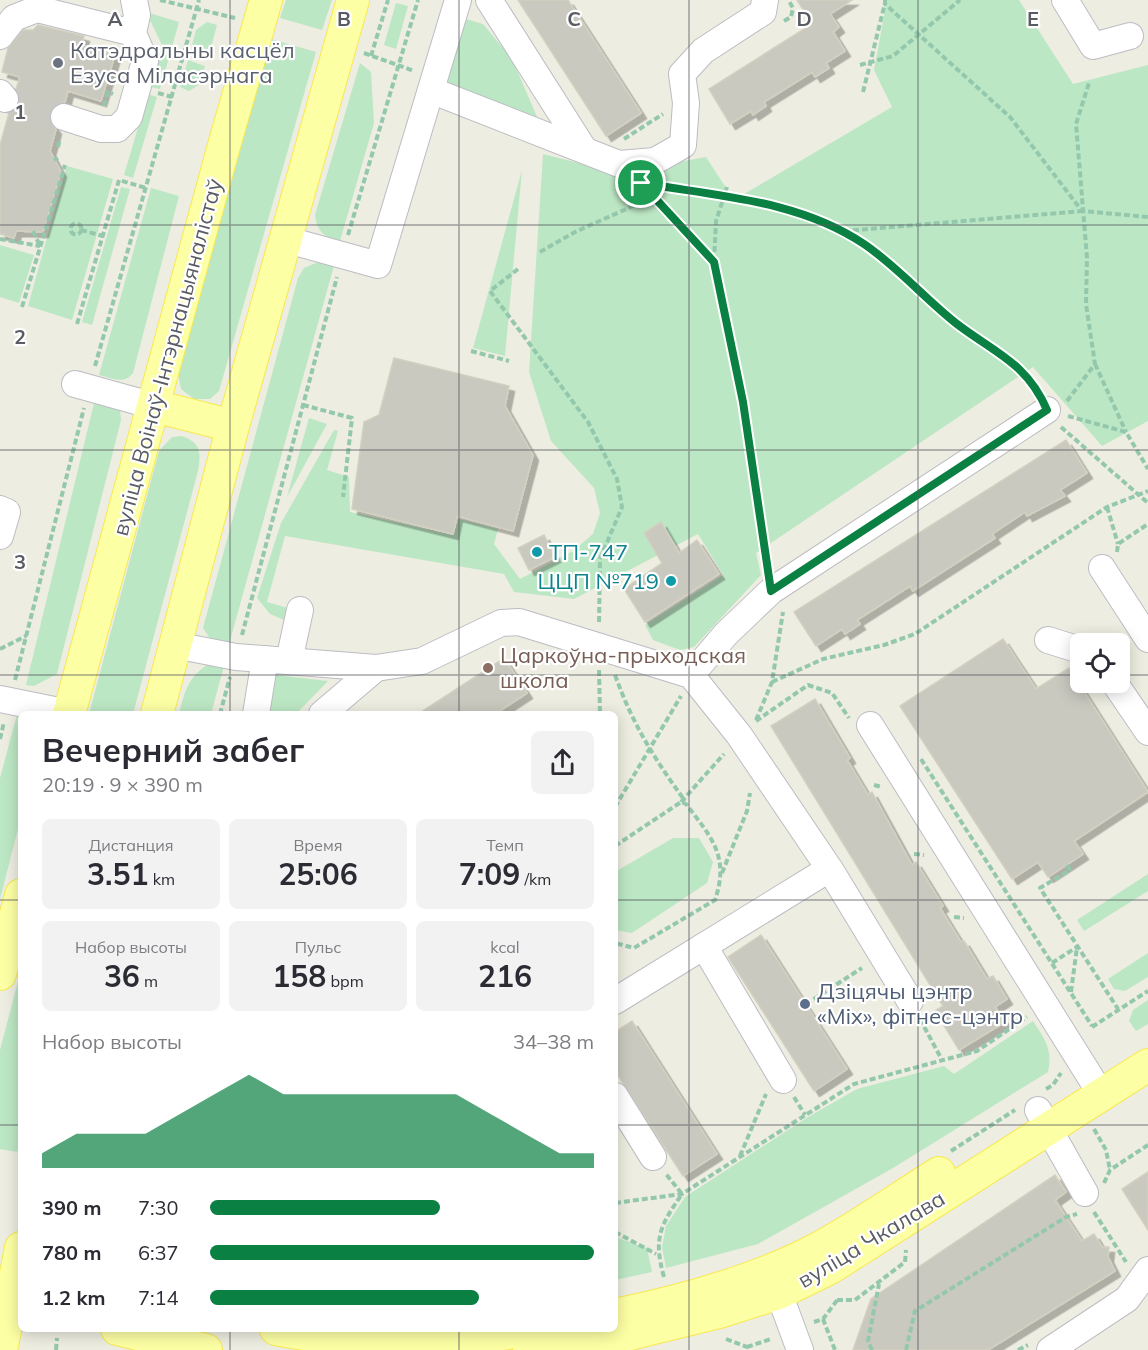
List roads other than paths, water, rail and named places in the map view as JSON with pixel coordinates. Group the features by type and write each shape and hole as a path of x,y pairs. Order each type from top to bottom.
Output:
{"main road":[{"name":"вуліца Воінаў-Інтэрнацыяналістаў","path":"70,711 266,0"},
{"path":"158,711 284,239 353,0"},
{"path":"154,406 233,426"},
{"path":"0,974 18,906"},
{"name":"вуліца Чкалава","path":"529,1350 605,1340 719,1312 774,1282 819,1248 1044,1119 1097,1085 1148,1041"},
{"name":"вуліца Чкалава","path":"1097,1085 1148,1065"},
{"path":"1,1350 10,1307 15,1252"},
{"name":"вуліца Чкалава","path":"618,1314 711,1290 774,1282"},
{"path":"130,1332 206,1350"},
{"path":"295,1332 339,1339 417,1341 504,1332"}],"street":[{"path":"64,117 101,129 117,129 129,117 145,61 134,33 137,15 134,0"},
{"path":"284,239 378,265 433,91 458,0"},
{"path":"489,0 591,152"},
{"path":"433,91 619,164 655,161 683,145 686,103 682,74 703,51 763,12 765,0"},
{"path":"1065,0 1093,46 1130,36"},
{"path":"0,36 14,18 37,9 134,33"},
{"path":"75,384 154,406"},
{"path":"689,680 726,634 779,585 1047,410"},
{"path":"0,509 7,512 0,536"},
{"path":"1102,568 1148,639"},
{"path":"257,711 300,610"},
{"path":"175,645 236,657 376,668 422,662 483,622 519,622 600,645 689,680 740,735 829,869 910,1001"},
{"path":"1048,640 1070,647"},
{"path":"325,711 376,668"},
{"path":"1121,693 1148,732"},
{"path":"0,699 59,711"},
{"path":"870,725 1097,1085"},
{"path":"618,999 829,869"},
{"path":"704,946 783,1080"},
{"path":"618,1101 653,1157"},
{"path":"1044,1119 1093,1192"},
{"path":"1050,1350 1127,1299 1144,1276"},
{"path":"774,1282 800,1350"}],"tunnel":[{"path":"5,99 64,117"}],"place":[{"name":"Катэдральны касцёл Езуса Міласэрнага","path":"58,63"},
{"name":"ТП-747","path":"537,552"},
{"name":"ЦЦП №719","path":"671,581"},
{"name":"Царкоўна-прыходская школа","path":"488,668"},
{"name":"Дзіцячы цэнтр «Mix», фітнес-цэнтр","path":"805,1004"}]}
